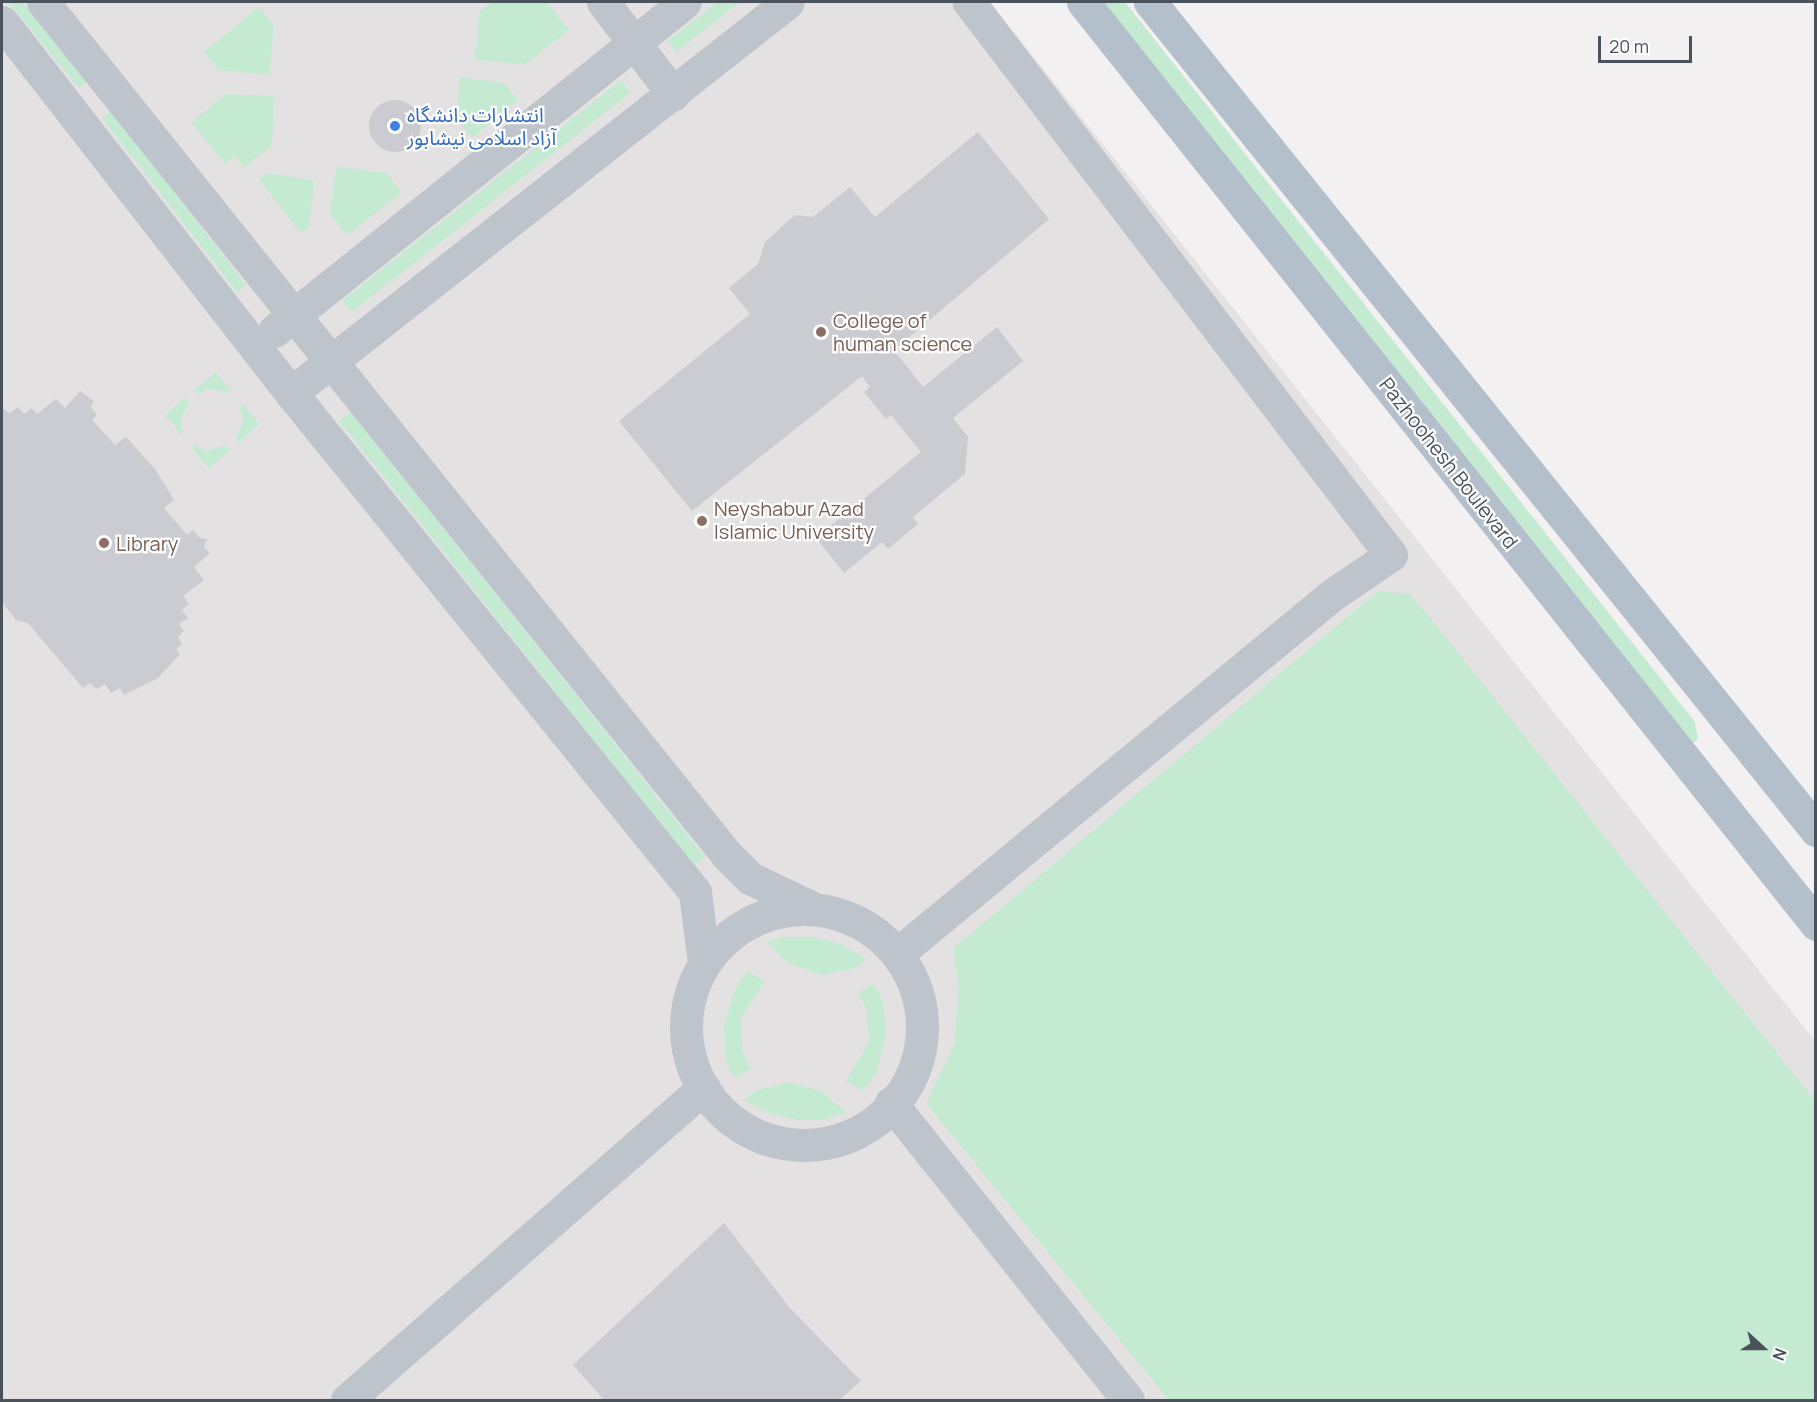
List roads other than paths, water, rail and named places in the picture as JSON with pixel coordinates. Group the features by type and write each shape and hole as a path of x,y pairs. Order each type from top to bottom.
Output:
{"main road":[{"name":"Pazhoohesh Boulevard","path":"1083,2 1815,924"},
{"path":"1150,2 1815,830"}],"lane":[{"path":"43,2 328,362 726,854 750,878 813,908 839,914 870,929 897,954 914,985 921,1010 921,1040 910,1079 882,1116 858,1132 820,1144 788,1144 754,1135 722,1113 696,1077 686,1039 689,999 704,963 727,937 748,922 780,911 813,908"},
{"path":"603,2 673,94"},
{"path":"255,346 685,2"},
{"path":"291,393 788,2"},
{"path":"897,954 1332,595 1390,555 969,2"},
{"path":"2,22 77,115 291,393 695,892 704,963"},
{"path":"77,115 111,86"},
{"path":"347,1401 704,1088"},
{"path":"891,1103 1128,1401"}],"place":[{"name":"انتشارات دانشگاه آزاد اسلامی نیشابور","path":"395,126"},
{"name":"College of human science","path":"821,332"},
{"name":"Neyshabur Azad Islamic University","path":"702,521"},
{"name":"Library","path":"104,543"}]}
